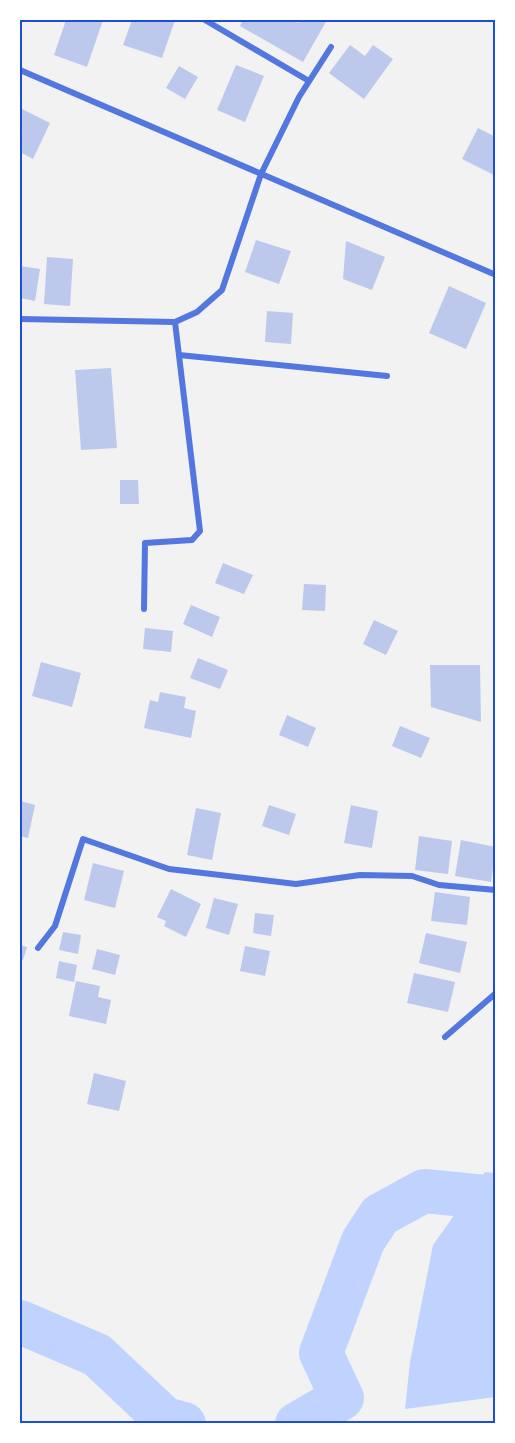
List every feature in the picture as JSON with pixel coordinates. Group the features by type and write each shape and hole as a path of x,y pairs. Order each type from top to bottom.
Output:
{"street":[{"path":"204,20 309,81"},
{"path":"20,320 175,322 197,312 222,290 261,174 278,137 331,47"},
{"path":"20,70 495,275"},
{"path":"144,609 145,543 192,540 200,531 175,322"},
{"path":"179,355 387,376"},
{"path":"38,948 55,926 83,839 169,868 296,884 351,876 412,876 439,885 495,890"},
{"path":"445,1037 495,993"}],"water":[{"path":"485,1172 496,1173 495,1397 405,1409 410,1362 433,1245"}],"building":[{"path":"66,20 103,20 87,67 54,55"},
{"path":"132,20 175,20 162,58 123,45"},
{"path":"243,20 292,20 298,23 300,20 327,20 303,62 240,26"},
{"path":"350,45 365,56 373,45 393,59 364,99 329,73"},
{"path":"236,65 264,76 245,122 217,110"},
{"path":"179,66 198,77 185,99 166,88"},
{"path":"20,108 50,123 33,159 20,152"},
{"path":"478,128 496,137 496,176 462,159"},
{"path":"256,240 291,251 279,284 245,272"},
{"path":"346,241 385,257 372,290 343,279"},
{"path":"47,257 73,259 70,306 44,304"},
{"path":"20,266 40,269 35,301 20,298"},
{"path":"449,286 486,303 466,349 429,333"},
{"path":"267,311 293,313 291,344 265,342"},
{"path":"111,368 117,448 81,450 75,370"},
{"path":"120,480 138,480 139,504 120,504"},
{"path":"223,563 253,575 244,594 215,583"},
{"path":"304,584 326,585 325,611 302,610"},
{"path":"191,605 220,617 212,637 183,624"},
{"path":"374,620 398,631 386,655 363,644"},
{"path":"145,628 173,631 171,652 143,649"},
{"path":"198,658 228,670 220,689 190,678"},
{"path":"41,662 81,673 72,707 32,696"},
{"path":"430,665 480,665 481,722 431,707"},
{"path":"160,692 186,697 184,708 196,711 191,738 144,728 150,700 158,702"},
{"path":"287,715 316,728 308,747 279,735"},
{"path":"400,726 430,738 421,758 392,746"},
{"path":"20,801 35,805 28,838 20,836"},
{"path":"269,805 296,814 289,835 262,826"},
{"path":"351,805 378,811 372,848 344,843"},
{"path":"196,808 221,813 212,860 187,855"},
{"path":"419,836 452,841 448,874 415,870"},
{"path":"461,840 496,847 491,882 455,876"},
{"path":"93,863 124,871 115,908 84,900"},
{"path":"171,889 201,904 186,937 164,926 166,921 157,917"},
{"path":"435,892 470,897 467,925 431,921"},
{"path":"214,898 238,904 229,935 206,928"},
{"path":"255,913 274,915 271,936 253,933"},
{"path":"63,932 81,935 78,954 59,950"},
{"path":"426,933 467,942 460,973 419,963"},
{"path":"20,945 27,947 23,960 20,959"},
{"path":"245,946 270,951 265,976 240,971"},
{"path":"97,949 120,955 115,975 92,969"},
{"path":"59,961 77,965 74,982 56,978"},
{"path":"414,973 455,982 448,1012 407,1003"},
{"path":"76,981 100,986 98,997 111,1000 106,1024 69,1016"},
{"path":"94,1073 126,1081 119,1111 87,1104"}],"waterway":[{"path":"297,1424 342,1398 321,1353 363,1241 380,1215 424,1191 496,1198"},
{"path":"20,1322 97,1355 165,1419 184,1424"}]}
